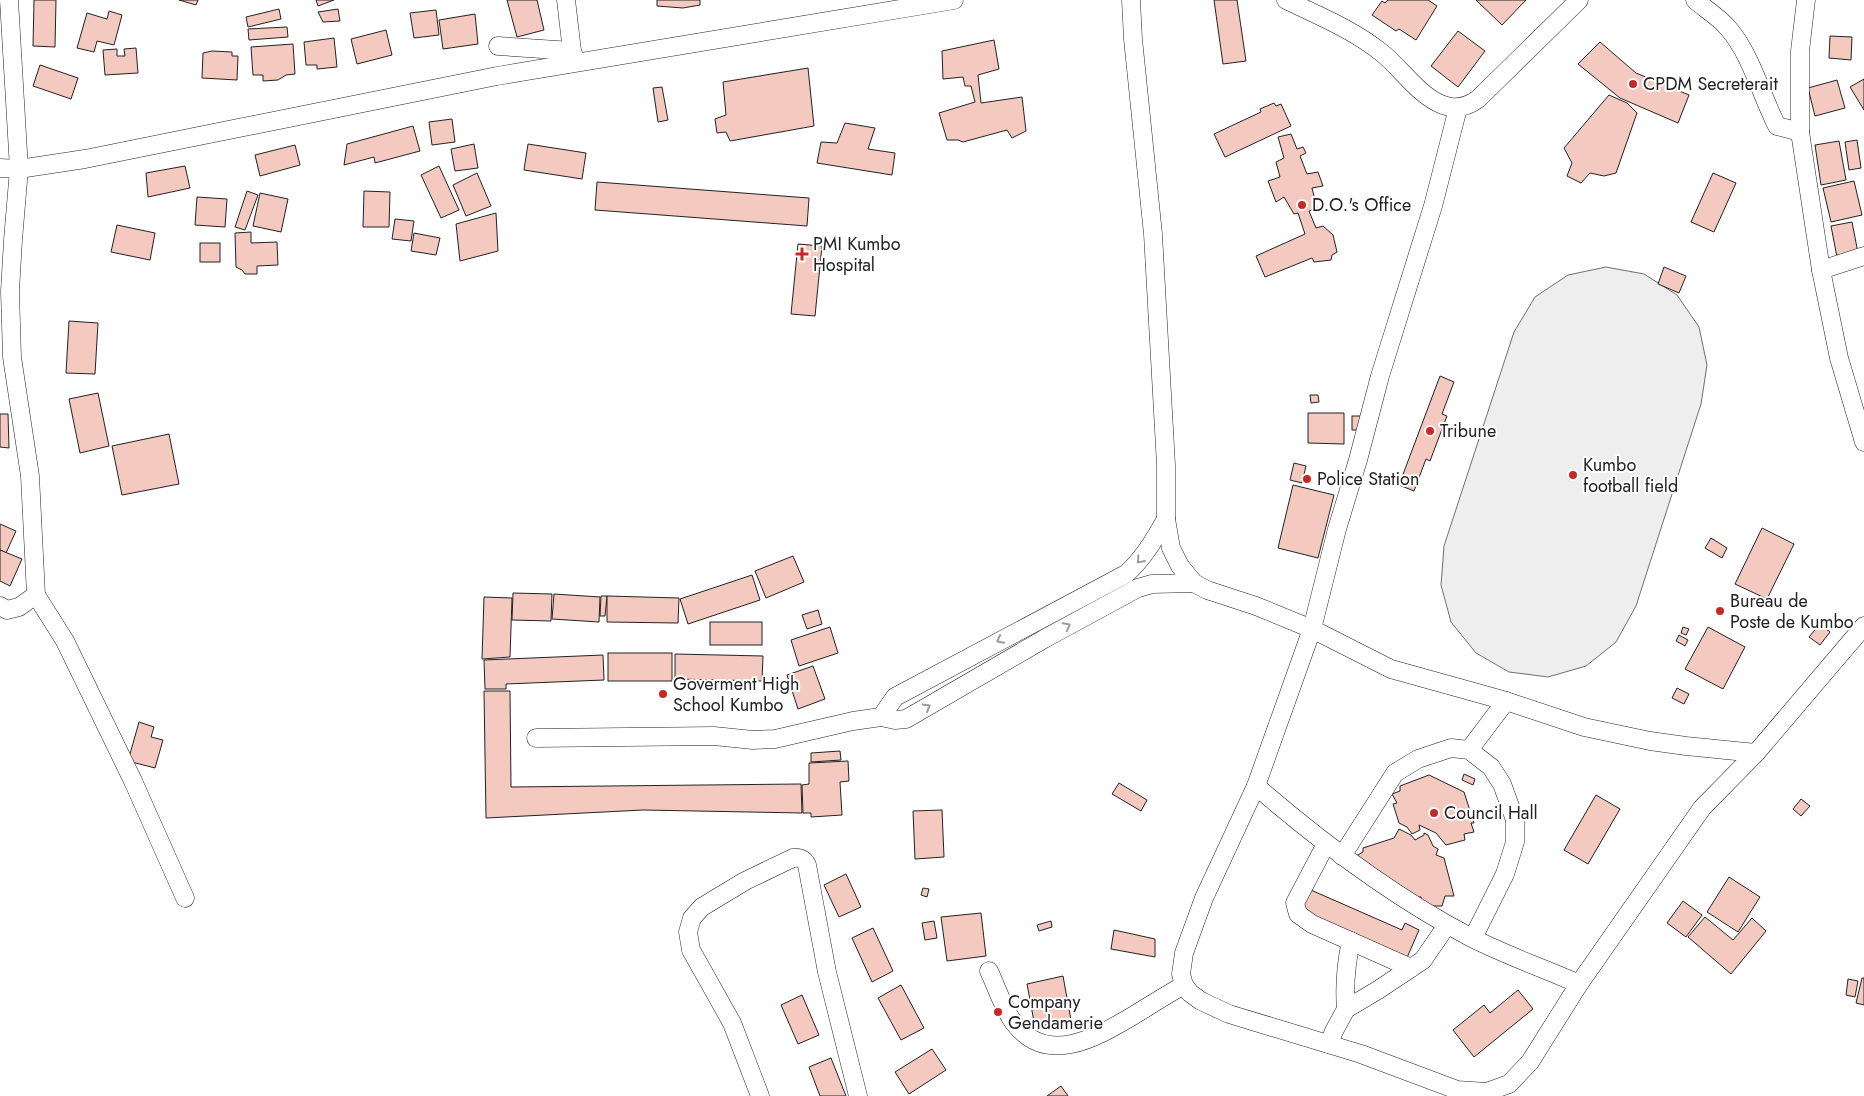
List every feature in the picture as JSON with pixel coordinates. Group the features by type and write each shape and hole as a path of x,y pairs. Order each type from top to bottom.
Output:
{"street":[{"path":"9,0 19,169 6,356 30,476 36,596 65,641 133,781 186,898"},
{"path":"566,0 574,56"},
{"path":"0,168 19,169 85,160 496,76 574,56 954,0"},
{"path":"1131,0 1133,40 1154,243 1166,465 1166,518 1171,548 1180,566 1194,583 1207,590 1256,606 1312,629 1391,669 1506,701 1584,727 1686,746 1756,753"},
{"path":"1286,0 1358,35 1383,54 1431,100 1444,106 1458,108 1469,105 1478,99 1579,0"},
{"path":"1695,0 1727,27 1740,45 1777,126 1800,132"},
{"path":"1806,0 1800,51 1800,132 1821,270 1838,358 1864,442"},
{"path":"498,46 574,56"},
{"path":"1458,108 1433,206 1380,376 1358,460 1337,529 1312,629 1256,786 1204,898 1184,954 1182,974 1184,985 1190,993 1201,1001 1229,1014 1361,1054 1457,1090 1487,1092 1509,1084 1530,1062 1579,984 1702,808 1756,753 1864,626"},
{"path":"1821,270 1864,256"},
{"path":"881,717 895,697 1126,574 1150,548 1166,518"},
{"path":"536,738 714,736 753,740 775,739 853,721 881,717 894,720 906,719 1044,639 1138,588 1152,584 1194,583"},
{"path":"0,606 7,610 19,608 36,596"},
{"path":"1469,750 1506,701"},
{"path":"1342,856 1395,773 1418,759 1451,748 1469,750 1491,767 1502,784 1515,820 1515,842 1505,874 1473,938"},
{"path":"1256,786 1326,844 1405,899 1473,938 1579,984"},
{"path":"1326,844 1295,903 1298,914 1312,924 1411,968"},
{"path":"760,1096 732,1023 691,950 688,932 692,918 702,907 745,881 793,858 804,860 808,865 827,972 858,1096"},
{"path":"1329,1044 1346,1009 1423,960 1447,924"},
{"path":"1346,1009 1344,990 1346,963 1351,941"},
{"path":"989,971 1014,1023 1037,1041 1052,1045 1083,1042 1099,1036 1184,985"}],"shaded area":[{"name":"Kumbo football field","path":"1606,267 1644,274 1677,295 1699,327 1707,365 1701,404 1636,606 1616,642 1586,666 1548,677 1509,672 1476,653 1451,622 1441,585 1444,546 1514,332 1535,297 1568,275"}],"building":[{"path":"34,0 56,0 55,47 33,46"},
{"path":"179,0 198,0 196,5"},
{"path":"316,0 334,0 318,6"},
{"path":"507,0 537,0 544,30 517,37"},
{"path":"657,0 700,0 700,5 683,8 657,6"},
{"path":"1214,0 1237,0 1246,61 1223,64"},
{"path":"1388,0 1428,0 1437,6 1416,40 1399,29 1396,31 1372,15 1382,1 1385,3"},
{"path":"1476,0 1526,0 1502,25"},
{"path":"279,9 281,19 248,27 246,17"},
{"path":"338,9 340,21 323,22 318,12"},
{"path":"436,10 439,35 414,38 410,13"},
{"path":"109,11 122,15 114,45 97,41 94,52 77,48 87,13 107,19"},
{"path":"475,14 478,44 443,49 439,20"},
{"path":"287,27 288,37 249,40 248,29"},
{"path":"386,30 392,55 357,64 351,39"},
{"path":"1458,31 1485,51 1458,87 1431,66"},
{"path":"1830,36 1852,37 1851,60 1829,58"},
{"path":"334,38 337,67 317,69 317,65 306,65 304,42"},
{"path":"994,40 999,69 978,75 981,103 1022,97 1026,131 1012,138 1007,130 963,142 947,140 939,113 975,102 971,86 965,86 963,77 943,79 942,51"},
{"name":"CPDM Secreterait","path":"1600,42 1636,73 1689,95 1678,123 1620,98 1578,64"},
{"path":"293,44 295,74 286,75 278,80 263,81 263,75 253,75 251,47"},
{"path":"136,48 138,73 105,75 103,50 117,49 117,56 125,56 124,49"},
{"path":"212,51 232,52 232,56 238,56 237,80 202,78 203,53"},
{"path":"40,65 78,78 71,99 33,86"},
{"path":"808,68 814,126 730,141 726,132 717,133 715,119 726,115 723,82"},
{"path":"1864,79 1864,110 1850,87"},
{"path":"1837,80 1845,108 1815,116 1808,88"},
{"path":"662,87 668,120 658,122 653,88"},
{"path":"1609,95 1627,103 1637,113 1616,173 1604,176 1590,173 1581,183 1567,176 1572,163 1564,148"},
{"path":"1274,103 1276,106 1281,104 1291,126 1225,157 1214,134 1261,112 1260,109"},
{"path":"452,119 455,142 432,145 429,122"},
{"path":"845,123 875,128 868,149 895,153 892,175 817,163 821,142 837,143"},
{"path":"413,126 420,151 375,163 374,157 344,165 347,144"},
{"name":"D.O.'s Office","path":"1291,134 1297,149 1303,147 1306,153 1300,156 1307,174 1318,172 1323,186 1312,188 1317,208 1309,211 1316,228 1323,226 1333,235 1337,252 1332,255 1331,260 1314,262 1312,258 1265,277 1256,256 1305,234 1298,213 1294,214 1284,197 1276,202 1268,181 1280,177 1276,162 1284,158 1278,137"},
{"path":"1857,140 1861,168 1849,170 1845,142"},
{"path":"1839,141 1846,180 1821,185 1815,145"},
{"path":"474,144 478,168 455,171 451,149"},
{"path":"528,144 586,153 582,179 524,170"},
{"path":"295,145 300,165 260,176 255,155"},
{"path":"185,166 190,188 148,197 146,173"},
{"path":"439,166 459,210 441,218 421,175"},
{"path":"477,173 491,206 466,216 453,185"},
{"path":"1713,173 1736,183 1714,232 1691,222"},
{"path":"1854,181 1862,215 1831,222 1823,188"},
{"path":"597,182 809,198 807,226 595,210"},
{"path":"247,191 258,195 245,230 235,227"},
{"path":"364,191 390,192 389,227 363,227"},
{"path":"260,193 288,199 281,232 253,226"},
{"path":"197,197 227,199 225,227 195,225"},
{"path":"496,213 498,251 460,261 456,224"},
{"path":"395,219 414,221 411,241 392,239"},
{"path":"1852,222 1858,253 1837,257 1831,226"},
{"path":"117,225 155,233 150,260 111,252"},
{"path":"251,232 251,243 277,242 278,265 257,266 257,274 245,274 236,267 235,233"},
{"path":"414,233 440,238 436,255 411,251"},
{"path":"200,243 220,243 220,262 200,262"},
{"path":"798,244 822,246 815,316 791,314"},
{"path":"1664,267 1686,276 1679,293 1658,284"},
{"path":"69,321 98,323 95,374 66,373"},
{"name":"Tribune","path":"1440,376 1454,382 1442,414 1447,416 1430,461 1426,459 1414,491 1399,485"},
{"path":"98,393 109,446 80,453 69,399"},
{"path":"1310,395 1318,395 1319,402 1311,403"},
{"path":"1308,413 1344,413 1344,444 1308,443"},
{"path":"0,414 8,414 9,448 0,447"},
{"path":"1352,416 1363,416 1363,430 1352,430"},
{"path":"169,434 179,484 122,495 112,446"},
{"path":"1294,463 1306,466 1302,483 1290,480"},
{"path":"1293,485 1334,495 1318,558 1278,548"},
{"path":"0,524 16,531 6,553 0,550"},
{"path":"1762,528 1794,544 1767,599 1735,584"},
{"path":"1711,538 1727,548 1722,558 1705,548"},
{"path":"0,550 22,559 10,586 0,581"},
{"path":"793,556 804,582 766,598 755,571"},
{"path":"752,575 760,600 688,624 680,599"},
{"path":"513,593 552,594 551,621 512,620"},
{"path":"554,594 600,597 599,622 552,619"},
{"path":"601,596 607,596 605,616 600,616"},
{"path":"607,596 679,598 678,623 607,622"},
{"path":"484,597 512,598 510,657 482,659"},
{"path":"818,610 822,624 807,629 802,615"},
{"path":"710,622 762,622 762,645 710,645"},
{"path":"1820,624 1830,632 1820,645 1809,637"},
{"path":"830,627 838,653 799,666 791,640"},
{"path":"1683,627 1689,629 1686,635 1681,633"},
{"path":"1708,627 1745,647 1723,689 1685,669"},
{"path":"1679,635 1688,640 1685,646 1676,641"},
{"path":"608,653 672,653 672,681 608,681"},
{"path":"675,654 763,656 762,681 675,679"},
{"path":"603,655 604,680 506,684 506,689 485,689 484,660"},
{"path":"813,666 825,699 798,709 787,675"},
{"path":"1677,688 1689,694 1684,704 1672,698"},
{"path":"484,691 510,691 511,787 801,784 802,813 643,810 486,818"},
{"path":"139,722 154,727 151,737 163,740 155,768 128,761"},
{"path":"840,751 841,760 811,762 811,753"},
{"path":"848,761 849,781 840,782 842,815 811,817 811,813 803,813 802,785 809,784 809,763"},
{"path":"1464,774 1475,779 1473,785 1462,780"},
{"name":"Council Hall","path":"1429,775 1464,792 1474,823 1471,823 1474,832 1464,834 1465,840 1446,845 1436,833 1419,825 1420,830 1412,834 1407,827 1399,823 1393,804 1397,803 1392,794 1400,791 1400,786"},
{"path":"1119,783 1147,800 1141,811 1112,794"},
{"path":"1596,795 1620,809 1588,864 1564,850"},
{"path":"1801,799 1810,806 1801,816 1793,809"},
{"path":"942,810 944,857 915,859 913,811"},
{"path":"1399,829 1411,835 1415,840 1424,835 1424,833 1428,835 1433,846 1438,849 1436,855 1444,858 1454,896 1445,896 1442,906 1423,906 1421,897 1395,898 1356,856 1363,852 1363,848 1394,838"},
{"path":"846,874 861,907 839,917 824,885"},
{"path":"1729,877 1760,897 1738,932 1707,912"},
{"path":"1304,887 1402,930 1405,923 1419,930 1406,960 1294,911"},
{"path":"923,888 929,889 927,897 921,895"},
{"path":"1683,901 1702,915 1686,937 1667,923"},
{"path":"981,913 986,956 947,961 941,917"},
{"path":"1705,917 1733,940 1752,918 1766,931 1731,974 1688,937"},
{"path":"934,921 937,938 925,940 922,923"},
{"path":"1051,921 1052,927 1039,931 1037,925"},
{"path":"873,928 893,971 872,982 852,938"},
{"path":"1114,930 1155,939 1155,957 1111,949"},
{"path":"1063,976 1071,1020 1035,1027 1027,984"},
{"path":"1862,978 1864,978 1864,1005 1856,1003"},
{"path":"1848,979 1858,981 1855,997 1846,995"},
{"path":"901,985 924,1028 901,1040 878,998"},
{"path":"1518,990 1533,1009 1474,1057 1453,1030 1484,1005 1490,1013"},
{"path":"802,995 819,1035 798,1044 781,1005"},
{"path":"932,1049 946,1070 909,1094 895,1072"},
{"path":"831,1058 846,1096 820,1096 809,1067"},
{"path":"1061,1086 1068,1096 1047,1096"}],"place":[{"name":"CPDM Secreterait","path":"1633,84"},
{"name":"D.O.'s Office","path":"1302,205"},
{"name":"PMI Kumbo Hospital","path":"802,254"},
{"name":"Tribune","path":"1430,431"},
{"name":"Kumbo football field","path":"1573,475"},
{"name":"Police Station","path":"1307,479"},
{"name":"Bureau de Poste de Kumbo","path":"1720,611"},
{"name":"Goverment High School Kumbo","path":"663,694"},
{"name":"Council Hall","path":"1434,813"},
{"name":"Company Gendamerie","path":"998,1012"}]}
